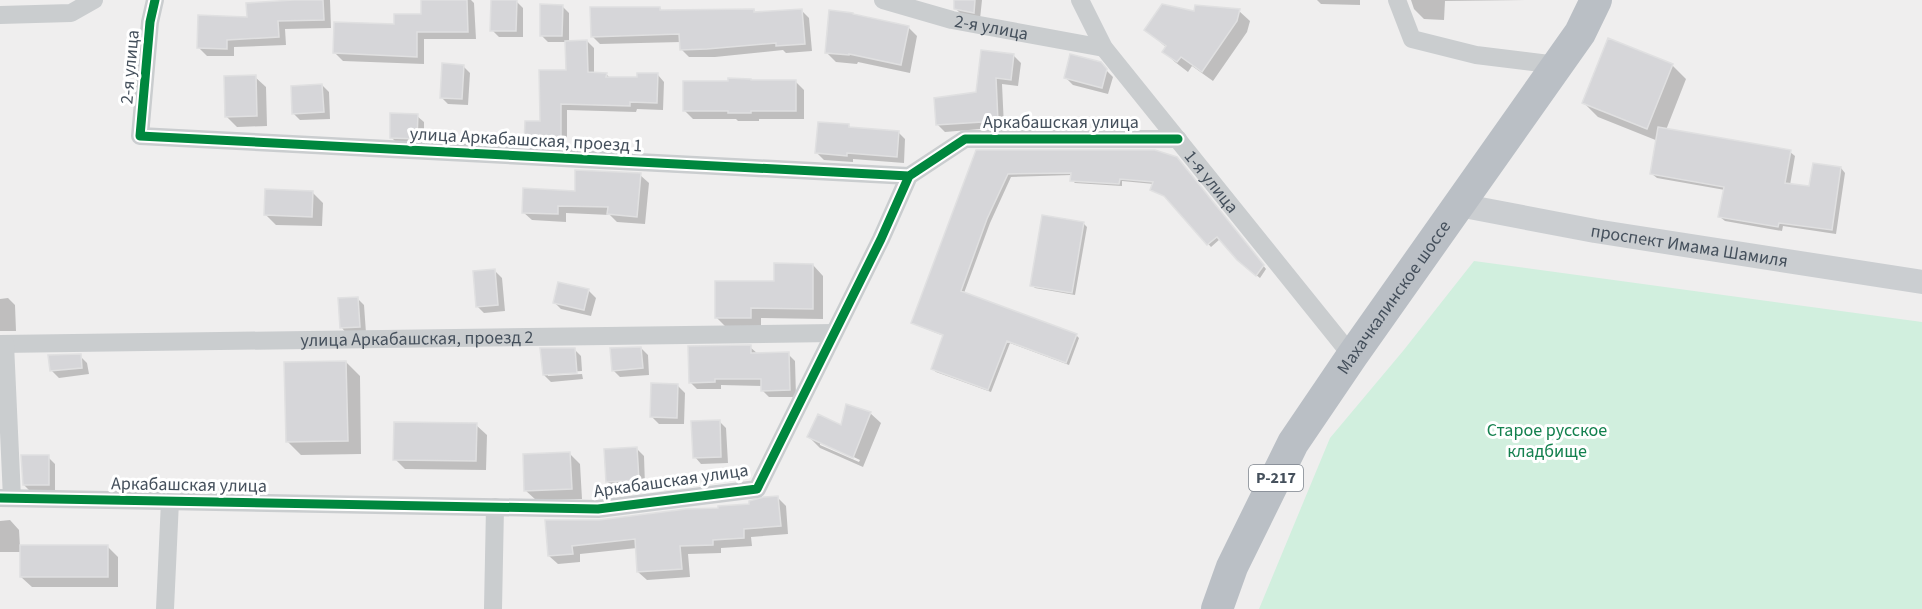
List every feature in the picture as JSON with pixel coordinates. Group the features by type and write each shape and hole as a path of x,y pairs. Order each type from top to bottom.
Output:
{"highway":[{"name":"Махачкалинское шоссе","path":"1217,609 1232,567 1293,443 1580,33 1596,0"}],"main road":[{"name":"проспект Имама Шамиля","path":"1459,205 1594,231 1922,282"}],"street":[{"path":"0,15 71,13 94,0"},
{"name":"2-я улица","path":"140,136 150,22 155,0"},
{"name":"2-я улица","path":"883,0 951,21 1104,48"},
{"path":"1396,0 1412,39 1476,55 1557,64"},
{"name":"1-я улица","path":"1086,4 1104,48 1352,356"},
{"name":"улица Аркабашская, проезд 1","path":"140,136 909,176"},
{"name":"Аркабашская улица","path":"6,498 598,509 757,489 881,239 909,176 965,139 1178,139"},
{"name":"улица Аркабашская, проезд 2","path":"2,344 834,333"},
{"path":"2,344 6,498"},
{"path":"165,609 170,501"},
{"path":"493,609 495,507"}],"green space":[{"name":"Старое русское кладбище","path":"1474,261 1922,322 1922,609 1259,609 1330,438"}],"building":[{"path":"323,0 324,20 278,21 279,37 227,40 227,49 197,48 198,15 247,17 246,3"},
{"path":"421,0 467,0 468,32 417,32 417,57 333,53 334,22 394,24 394,14 421,14"},
{"path":"491,0 517,0 516,31 490,31"},
{"path":"954,0 975,0 974,13 954,9"},
{"path":"540,4 563,5 562,36 540,36"},
{"path":"1162,4 1194,11 1195,5 1240,9 1237,21 1202,72 1181,57 1177,62 1162,52 1166,46 1144,30"},
{"path":"590,7 660,7 660,10 754,9 754,12 802,9 805,44 776,46 776,43 680,50 679,34 591,37"},
{"path":"829,10 909,26 901,65 849,54 825,53"},
{"path":"1608,38 1673,64 1647,129 1582,103"},
{"path":"587,40 588,72 607,73 606,77 637,77 637,73 658,73 657,103 630,102 630,106 561,104 561,146 524,145 525,121 540,121 539,70 566,70 565,41"},
{"path":"981,50 1014,54 1011,80 996,78 998,121 936,125 934,98 976,92"},
{"path":"1070,54 1101,62 1107,69 1102,88 1064,78"},
{"path":"442,63 464,65 462,99 440,98"},
{"path":"256,75 257,116 225,117 224,76"},
{"path":"728,78 796,80 796,111 728,113 728,111 683,111 683,81 728,81"},
{"path":"322,84 324,112 292,114 291,86"},
{"path":"390,113 418,114 417,139 390,138"},
{"path":"818,122 899,131 897,157 815,153"},
{"path":"1658,127 1791,150 1785,183 1809,186 1813,163 1841,167 1832,230 1779,223 1778,227 1718,217 1724,187 1650,174"},
{"path":"976,150 1155,150 1177,157 1264,265 1256,276 1237,260 1217,237 1207,245 1164,196 1150,190 1153,182 1120,179 1119,184 1070,181 1071,173 1008,174 987,219 961,291 1077,334 1066,363 1007,341 988,390 931,369 943,335 911,323"},
{"path":"575,170 641,173 637,217 607,214 608,207 558,206 558,214 522,213 523,188 575,191"},
{"path":"265,189 313,191 312,217 264,215"},
{"path":"1042,215 1084,222 1072,293 1030,286"},
{"path":"774,263 813,264 813,309 751,308 751,318 715,318 715,281 774,281"},
{"path":"495,269 498,305 476,307 473,271"},
{"path":"558,282 589,289 584,310 553,303"},
{"path":"358,297 360,327 340,328 338,298"},
{"path":"751,345 751,353 789,352 790,390 761,391 761,379 715,379 715,382 689,383 688,346"},
{"path":"641,347 643,368 612,371 610,348"},
{"path":"540,348 575,348 577,373 543,375"},
{"path":"81,354 82,368 50,371 48,355"},
{"path":"346,361 348,441 286,442 284,362"},
{"path":"651,383 678,384 677,418 650,417"},
{"path":"846,404 871,412 853,458 807,437 818,414 841,425"},
{"path":"720,420 721,457 693,458 691,421"},
{"path":"394,422 477,423 476,461 393,460"},
{"path":"637,447 639,480 606,482 604,449"},
{"path":"570,452 572,489 524,491 523,454"},
{"path":"21,455 49,455 49,485 23,485"},
{"path":"778,496 781,526 744,529 744,538 713,540 713,545 680,546 682,569 637,572 635,539 572,546 573,554 548,556 545,520 599,520 686,509 718,508 718,506 749,504 749,501"},
{"path":"20,545 108,545 108,577 20,577"}],"cycle path":[{"path":"155,0 150,22 140,136 909,176"},
{"path":"0,498 598,509 757,489 881,239 909,176 965,139 1178,139"}]}
